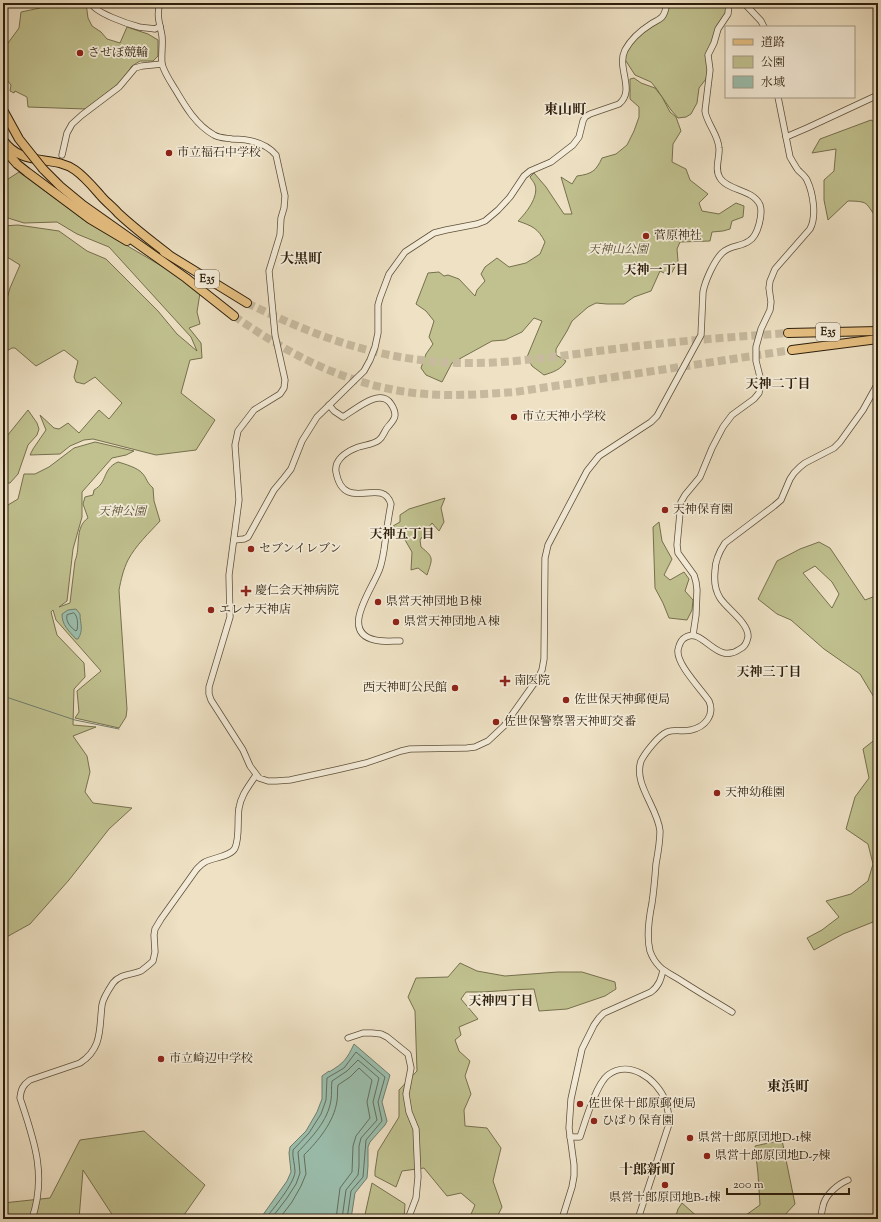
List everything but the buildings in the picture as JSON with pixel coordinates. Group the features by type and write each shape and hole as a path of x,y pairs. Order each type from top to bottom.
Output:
{"highway":[{"name":"E35","path":"3,110 19,139 42,169 70,195 166,258 247,303"},
{"path":"3,140 19,154 29,158 58,163 74,169 166,258"},
{"path":"3,148 17,164 90,219 143,251 166,258"},
{"name":"E35","path":"166,258 186,278 234,316"},
{"name":"E35","path":"788,333 878,331"},
{"name":"E35","path":"792,350 878,339"}],"main road":[{"path":"3,7 5,3"}],"street":[{"path":"91,3 98,12 140,27 155,29 160,26"},
{"path":"160,3 158,18 162,37 162,64 185,106 194,118 215,136 221,138 254,141 272,151 276,155 280,167 285,196 280,234 270,271 274,335 285,380 284,388 280,394 254,410 238,431 235,445 239,500 229,575 230,617 209,687 211,700 243,750 250,766 259,778 268,781 290,780 350,767 410,749 466,748 484,744 494,737 504,726 538,678 542,670 544,658 545,558 548,545 587,471 596,459 609,448 634,434 657,416 701,335 704,286 718,258 728,248 750,241 760,222 761,208 757,200 750,194 727,183 719,177 719,146 705,111 710,70 708,55 714,43 718,29 728,14 729,3"},
{"path":"234,540 248,537 274,490 291,469 306,432 317,417 364,371 375,347 378,332 378,305 380,298 390,274 405,252 434,233 485,221 510,197 524,176 530,171 551,162 573,146 579,137 585,117 619,104 623,101 626,87 622,61 624,52 628,44 638,33 663,16 667,3"},
{"path":"744,3 761,21 764,26"},
{"path":"62,155 67,133 72,124 119,87 135,68 162,64"},
{"path":"786,137 878,95"},
{"path":"693,635 696,615 697,590 694,575 678,553 677,545 681,502 700,477 723,426 732,415 754,399 759,393 761,382 756,361 756,347 761,329 770,310 770,281 775,269 813,223 814,205 810,187 807,179 790,157 778,98"},
{"path":"732,1012 663,970 658,965 650,951 650,913 659,849 660,830 656,816 640,779 641,761 662,735 668,732 698,728 709,719 711,706 709,701 681,663 678,653 680,642 688,636 693,635 717,651 724,653 736,652 747,642 748,636 746,627 720,598 715,586 715,568 719,551 725,543 781,500 790,479 805,463 834,448 840,442 863,410 878,383"},
{"path":"329,405 334,411 343,416 372,399 382,398 387,400 394,410 395,416 392,423 378,441 355,448 347,453 340,458 336,470 341,485 347,492 380,492 386,496 391,504 380,568 360,612 358,624 362,633 367,638 400,641"},
{"path":"32,1219 38,1200 39,1183 37,1155 20,1098 21,1090 30,1080 80,1063 91,1054 99,1039 103,1001 114,981 121,976 140,971 153,961 155,952 155,929 196,870 206,861 232,852 235,848 241,798 256,775"},
{"path":"562,1219 574,1176 569,1128 572,1099 582,1049 599,1018 604,1013 651,992 656,988 660,981 663,970"},
{"path":"348,1038 363,1033 381,1034 406,1052 409,1058 411,1068 406,1094 409,1112 416,1129 418,1177 416,1198 408,1219"},
{"path":"570,1137 580,1137 598,1089 608,1075 621,1070 630,1070 648,1077 656,1085 665,1100 668,1110 669,1124 638,1219"},
{"path":"821,1219 823,1205 828,1195 848,1180"}],"green space":[{"name":"させぼ競輪","path":"55,3 56,5 62,3 86,3 88,18 92,26 101,32 107,39 120,43 127,27 148,34 158,40 158,56 153,61 140,61 132,66 122,81 86,109 28,107 27,97 15,91 14,93 10,91 11,85 3,72 3,50 19,28 21,12 40,8 40,5"},
{"path":"669,3 728,3 727,11 716,28 706,79 699,88 697,103 691,114 686,117 678,118 651,82 635,75 624,58 631,44 641,33 656,24"},
{"name":"天神山公園","path":"634,78 641,83 655,88 670,112 676,117 681,131 673,144 672,162 686,169 690,180 708,194 699,203 702,211 719,214 736,203 744,206 743,217 732,221 730,229 712,232 710,241 680,242 677,249 678,261 670,276 660,271 651,291 634,297 624,304 596,303 588,307 572,321 556,349 556,355 566,361 562,367 556,370 544,375 532,366 527,357 542,321 534,318 522,332 505,340 492,341 452,363 442,382 426,375 421,368 426,354 433,344 429,337 434,321 426,311 416,304 428,273 439,272 444,276 448,275 459,279 475,296 477,290 485,281 481,274 485,267 497,258 509,267 526,263 540,254 545,242 540,234 534,228 518,221 525,214 535,195 535,185 530,177 534,173 546,187 564,214 572,214 561,177 572,184 577,176 593,171 598,166 602,158 616,154 627,145 639,117 639,107 630,99 630,79"},
{"path":"871,120 878,124 878,167 874,169 878,178 878,218 864,203 858,201 848,201 828,220 824,200 824,180 834,171 836,149 812,153 820,139"},
{"path":"19,172 87,222 175,274 200,293 197,312 200,324 189,328 201,343 202,358 190,360 181,393 215,420 196,450 156,455 93,439 84,440 70,446 60,454 30,455 46,430 40,415 54,428 59,429 68,423 79,433 99,410 109,419 122,403 95,377 84,384 76,382 74,377 78,361 64,350 36,366 15,348 3,353 3,314 10,288 20,265 7,257 3,264 3,226 18,225 59,231 87,251 106,259 158,311 177,334 197,351 191,337 109,247 77,234 57,222 24,223 8,218 3,219 3,180 5,181"},
{"path":"28,410 37,423 39,429 37,435 28,445 18,474 10,483 6,483 7,475 3,473 3,441"},
{"name":"天神公園","path":"95,442 134,451 126,455 112,458 82,492 82,517 73,549 67,601 59,607 70,603 75,561 78,550 79,532 84,522 88,518 83,504 85,497 93,495 94,490 101,483 109,468 118,462 138,469 144,475 153,488 154,501 160,521 135,549 128,560 121,579 119,590 127,709 126,717 119,728 75,718 79,712 77,691 101,671 56,620 53,610 51,612 57,635 84,663 85,677 74,689 73,725 96,727 73,736 87,756 90,772 85,792 93,803 132,808 109,829 69,880 30,924 3,939 3,508 18,499 24,474 35,474 49,467 74,448"},
{"path":"445,498 441,508 444,522 439,531 432,523 420,540 421,547 429,554 431,559 427,575 418,568 411,570 412,552 401,533 393,526 400,522 400,515 409,509"},
{"path":"659,522 662,541 672,559 664,575 670,580 684,572 689,579 685,591 693,600 692,610 687,620 669,618 655,588 653,527"},
{"path":"819,542 830,548 865,600 878,595 878,704 860,674 824,649 791,620 777,614 758,599 777,561 800,549","holes":["815,566 832,582 839,594 832,608 803,573"]},
{"path":"877,738 878,920 843,934 814,950 807,938 822,930 839,917 826,901 851,894 868,881 873,864 868,844 846,829 855,797 869,778 863,749"},
{"path":"460,963 477,971 505,976 558,972 582,972 615,982 616,989 605,996 567,1009 539,1011 534,989 466,992 461,999 478,1019 459,1027 461,1035 455,1040 459,1051 470,1061 465,1076 471,1094 464,1110 465,1126 487,1128 501,1148 493,1181 502,1207 496,1219 469,1219 475,1205 461,1193 447,1196 424,1168 402,1171 396,1187 375,1176 378,1151 399,1117 399,1090 417,1071 415,1011 408,997 416,978 448,977"},
{"path":"144,1131 205,1185 184,1215 184,1219 115,1219 83,1170 79,1219 3,1219 3,1203 50,1198 80,1140"},
{"path":"782,1140 795,1204 781,1219 729,1219 746,1215 760,1205 755,1146"},
{"path":"372,1183 405,1204 404,1219 364,1219"},
{"path":"682,1203 700,1219 675,1219 678,1209"}],"water":[{"path":"76,609 80,614 81,626 81,632 78,639 76,639 66,627 62,614 68,610"},
{"path":"354,1044 390,1075 382,1102 387,1121 370,1142 368,1147 367,1178 355,1193 351,1219 260,1219 287,1181 291,1172 289,1153 290,1147 306,1131 317,1112 322,1099 322,1076 342,1063"}],"waterway":[{"path":"3,697 75,720 119,729"}],"tunnel":[{"path":"247,303 310,331 353,346 398,357 446,362 497,362 547,358 663,343 788,333"},
{"path":"234,316 289,351 328,370 368,384 405,392 437,395 515,392 792,350"}],"place":[{"name":"させぼ競輪","path":"80,53"},
{"name":"市立福石中学校","path":"169,153"},
{"name":"菅原神社","path":"646,236"},
{"name":"市立天神小学校","path":"514,417"},
{"name":"天神保育園","path":"665,510"},
{"name":"セブンイレブン","path":"251,549"},
{"name":"慶仁会天神病院","path":"246,591"},
{"name":"県営天神団地Ｂ棟","path":"378,602"},
{"name":"エレナ天神店","path":"211,610"},
{"name":"県営天神団地Ａ棟","path":"396,622"},
{"name":"南医院","path":"505,681"},
{"name":"西天神町公民館","path":"455,688"},
{"name":"佐世保天神郵便局","path":"566,700"},
{"name":"佐世保警察署天神町交番","path":"496,722"},
{"name":"天神幼稚園","path":"717,793"},
{"name":"市立崎辺中学校","path":"161,1059"},
{"name":"佐世保十郎原郵便局","path":"580,1104"},
{"name":"ひばり保育園","path":"594,1121"},
{"name":"県営十郎原団地D-1棟","path":"690,1138"},
{"name":"県営十郎原団地D-7棟","path":"707,1156"},
{"name":"県営十郎原団地B-1棟","path":"665,1185"}],"district":[{"name":"東山町","path":"565,111"},
{"name":"大黒町","path":"301,260"},
{"name":"天神一丁目","path":"656,271"},
{"name":"天神二丁目","path":"778,385"},
{"name":"天神五丁目","path":"402,535"},
{"name":"天神三丁目","path":"769,673"},
{"name":"天神四丁目","path":"501,1002"},
{"name":"東浜町","path":"788,1088"},
{"name":"十郎新町","path":"647,1171"}]}
